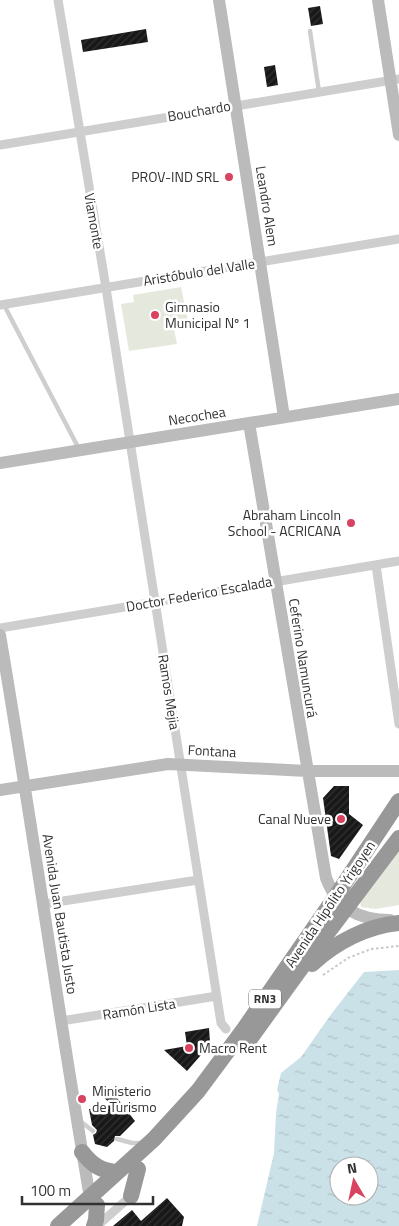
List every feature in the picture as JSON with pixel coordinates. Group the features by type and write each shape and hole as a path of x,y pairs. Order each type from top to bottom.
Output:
{"highway":[{"name":"Avenida Hipólito Yrigoyen","path":"72,1226 94,1202 117,1172 154,1139 190,1100 244,1028 336,896 399,801"},
{"path":"277,1002 399,838"},
{"name":"RN3","path":"277,1002 314,962 338,944 363,932 399,921"},
{"name":"Avenida Hipólito Yrigoyen","path":"58,1226 94,1202 138,1168 210,1093 277,1002"},
{"path":"226,1029 233,1031 244,1028"},
{"path":"82,1152 97,1167 117,1172"},
{"path":"131,1196 138,1168"},
{"path":"94,1202 97,1214 95,1226"}],"main road":[{"name":"Leandro Alem","path":"220,0 284,417"},
{"path":"378,0 395,80 399,135"},
{"name":"Necochea","path":"0,463 399,399"},
{"name":"Ceferino Namuncurá","path":"249,423 325,871 329,885 347,909"},
{"name":"Avenida Juan Bautista Justo","path":"0,635 26,786 76,1118 94,1202"},
{"name":"Fontana","path":"0,790 168,764 307,771 399,771"},
{"path":"347,909 367,918 399,921"}],"street":[{"name":"Viamonte","path":"58,0 130,442"},
{"name":"Bouchardo","path":"0,145 395,80"},
{"name":"Aristóbulo del Valle","path":"2,305 399,240"},
{"name":"Ramos Mejia","path":"130,442 221,1023 226,1029"},
{"name":"Doctor Federico Escalada","path":"0,628 399,561"},
{"path":"376,565 399,724"},
{"path":"44,904 198,880"},
{"name":"Ramón Lista","path":"61,1021 217,996"},
{"path":"95,1226 131,1196"}],"lane":[{"path":"310,31 319,92"},
{"path":"2,305 79,450"},
{"path":"76,1118 93,1131"},
{"path":"116,1139 140,1143 154,1139"}],"path":[{"path":"323,975 348,958 371,949 399,946"}],"shaded area":[{"name":"Gimnasio Municipal Nº 1","path":"181,287 189,326 174,329 177,344 129,351 121,304 134,302 133,295"},
{"path":"399,847 399,905 376,909 361,907 360,901"}],"water":[{"path":"399,970 399,1226 257,1226 274,1153 279,1094 277,1090 281,1073 301,1057 364,972"}],"building":[{"path":"320,6 323,24 311,26 308,8"},
{"path":"146,29 148,42 83,52 81,40"},
{"path":"275,65 278,85 267,87 264,67"},
{"name":"Canal Nueve","path":"334,786 349,786 349,814 363,825 339,859 331,856 323,798"},
{"name":"Macro Rent","path":"209,1028 210,1042 208,1047 187,1071 164,1050 187,1046 185,1032"},
{"path":"113,1093 135,1121 120,1136 115,1136 114,1141 107,1147 95,1144 93,1135 97,1130 92,1125 89,1109 111,1105 102,1095"},
{"path":"167,1198 184,1217 182,1226 113,1226 132,1210 141,1221"}],"place":[{"name":"PROV-IND SRL","path":"229,177"},
{"name":"Gimnasio Municipal Nº 1","path":"155,315"},
{"name":"Abraham Lincoln School - ACRICANA","path":"351,523"},
{"name":"Canal Nueve","path":"341,819"},
{"name":"Macro Rent","path":"189,1048"},
{"name":"Ministerio de Turismo","path":"82,1099"}]}
